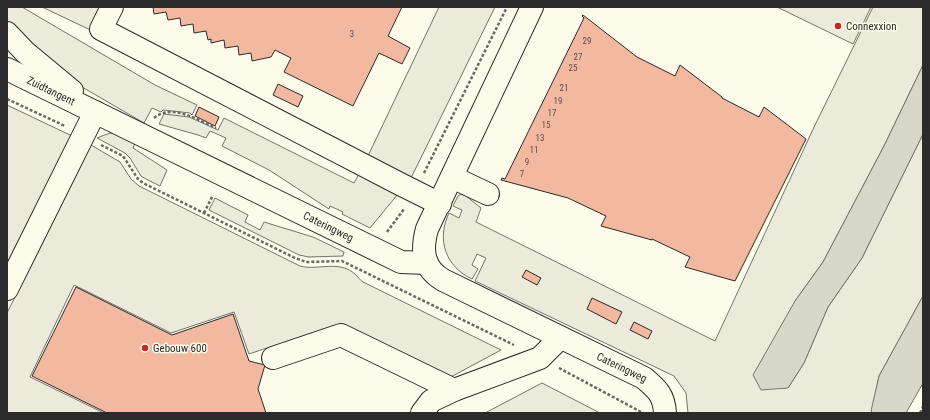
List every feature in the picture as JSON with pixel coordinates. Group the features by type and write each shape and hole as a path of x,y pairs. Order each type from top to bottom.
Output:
{"street":[{"path":"112,7 101,29 440,204"},
{"path":"427,263 424,253 424,241 427,229 532,7"},
{"path":"7,33 25,52 95,112 7,288"},
{"name":"Zuidtangent","path":"7,69 95,112"},
{"name":"Cateringweg","path":"95,112 401,262 427,263 433,272 443,280 644,378 658,389 665,404 665,413"},
{"path":"452,177 488,194"},
{"path":"273,358 341,335 454,390"},
{"path":"422,413 431,401 454,390 540,358 560,338"}],"path":[{"path":"384,235 415,192 507,7"},
{"path":"7,99 119,154 126,160 138,179 143,183 302,261 342,261 540,358 644,413"},
{"path":"153,121 155,117 163,112 188,115 216,128"},
{"path":"204,213 214,195"},
{"path":"920,413 923,407"}],"shaded area":[{"path":"7,7 22,7 155,85 197,105 192,115 190,113 163,110 161,112 152,108 144,123 82,87 7,24"},
{"path":"42,7 119,7 103,36"},
{"path":"439,7 495,7 410,180 367,158"},
{"name":"Connexxion","path":"777,7 871,7 853,44"},
{"path":"873,7 923,7 923,65 884,146 823,262 795,301 788,388 804,363 828,307 862,258 923,134 923,296 879,376 872,411 873,413 688,413 686,393 674,376 475,281 486,258 477,254 472,265 478,269 472,279 463,274 450,260 446,252 443,233 449,213 459,218 462,210 453,206 458,196 461,194 466,196 481,208 476,222 715,341 815,125"},
{"path":"923,65 923,134 862,258 828,307 804,363 788,388 761,390 753,375 795,301 823,262 884,146"},
{"path":"7,105 72,136 7,266"},
{"path":"164,114 189,117 218,130 224,118 354,183 360,172 398,194 370,228 342,214 343,212 330,206 329,209 269,170 222,146 226,138 210,131 206,138 159,124"},
{"path":"110,133 117,134 135,143 133,148 167,170 160,186 141,176 130,158 125,153 97,138"},
{"path":"91,145 120,162 131,179 139,186 300,266 336,266 350,270 363,282 501,350 447,379 335,325 249,354 234,312 171,333 74,285 30,377 104,413 7,413 7,313"},
{"path":"215,198 248,215 245,222 260,230 264,222 313,237 344,252 343,256 309,257 299,255 209,210"},
{"path":"923,296 923,383 906,413 873,413 871,411 879,376"},
{"path":"542,383 600,413 485,413"}],"building":[{"path":"153,7 402,7 388,36 410,48 402,64 379,53 353,106 284,72 291,58 275,50 271,57 252,61 251,53 239,55 238,46 225,48 224,40 211,43 211,39 208,40 206,31 194,33 193,24 181,26 180,18 168,20 166,12 154,14"},
{"path":"583,15 637,57 675,76 680,65 722,98 759,117 764,107 806,139 735,281 685,267 690,257 652,239 601,226 606,216 568,198 501,180 502,178 505,179 584,18 582,16"},
{"path":"278,84 303,96 298,107 273,95"},
{"path":"199,107 219,117 215,126 195,116"},
{"path":"526,270 541,278 537,285 522,277"},
{"name":"Gebouw 600","path":"76,287 172,335 233,314 249,361 265,365 258,389 266,413 107,413 32,376"},
{"path":"592,298 622,312 616,324 587,309"},
{"path":"634,322 652,331 648,339 630,330"}],"place":[{"name":"Connexxion","path":"838,26"},
{"name":"Gebouw 600","path":"145,348"}]}
